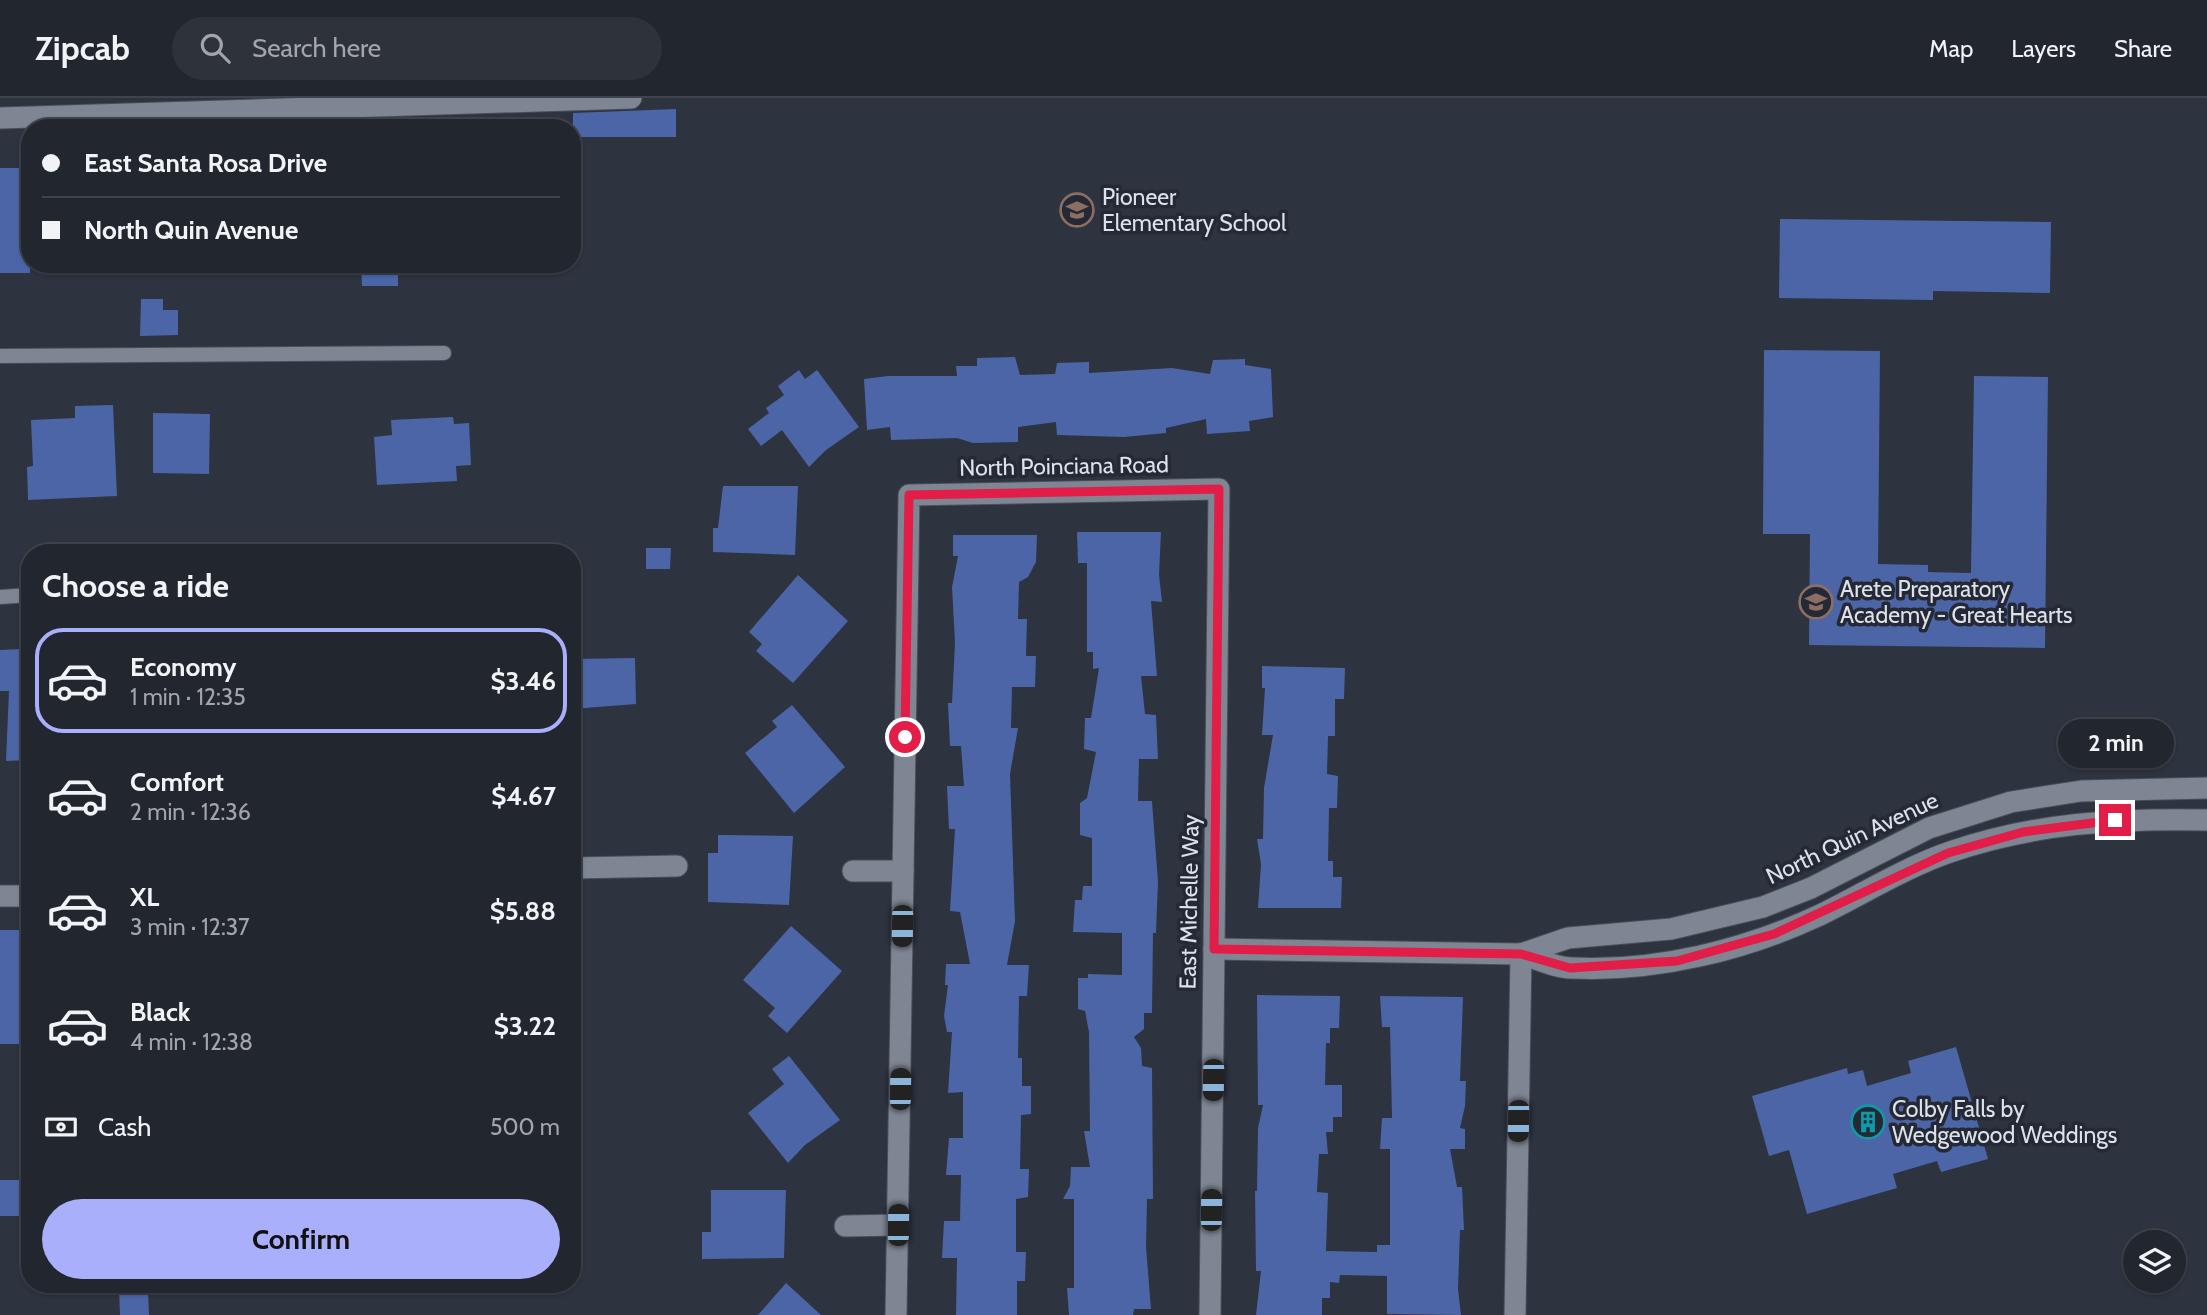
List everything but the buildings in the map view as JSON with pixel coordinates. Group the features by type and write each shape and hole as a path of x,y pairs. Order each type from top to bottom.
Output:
{"street":[{"path":"0,118 362,102 631,98"},
{"name":"North Poinciana Road","path":"903,872 909,495 1219,489"},
{"name":"East Michelle Way","path":"1210,1315 1219,489"},
{"name":"North Quin Avenue","path":"1521,954 1568,938 1671,929 1763,907 1811,888 1896,843 1970,814 2039,795 2122,789 2207,788"},
{"name":"North Quin Avenue","path":"1214,949 1521,954 1570,968 1677,961 1774,934 1913,867 1977,844 2072,824 2115,820 2207,820"},
{"path":"581,868 677,866"},
{"path":"853,871 903,872 897,1315"},
{"path":"0,896 21,896"},
{"path":"1515,1315 1521,954"},
{"path":"845,1226 898,1225"}],"lane":[{"path":"0,356 444,353"},
{"path":"0,597 21,596"},
{"path":"1970,814 1977,844"}],"place":[{"name":"Pioneer Elementary School","path":"1077,210"},
{"name":"Arete Preparatory Academy - Great Hearts","path":"1816,602"},
{"name":"Colby Falls by Wedgewood Weddings","path":"1868,1122"}],"route":[{"path":"905,737 909,495 1219,489 1214,949 1521,954 1570,968 1625,967 1677,961 1774,934 1948,853 2023,832 2115,820"}]}
